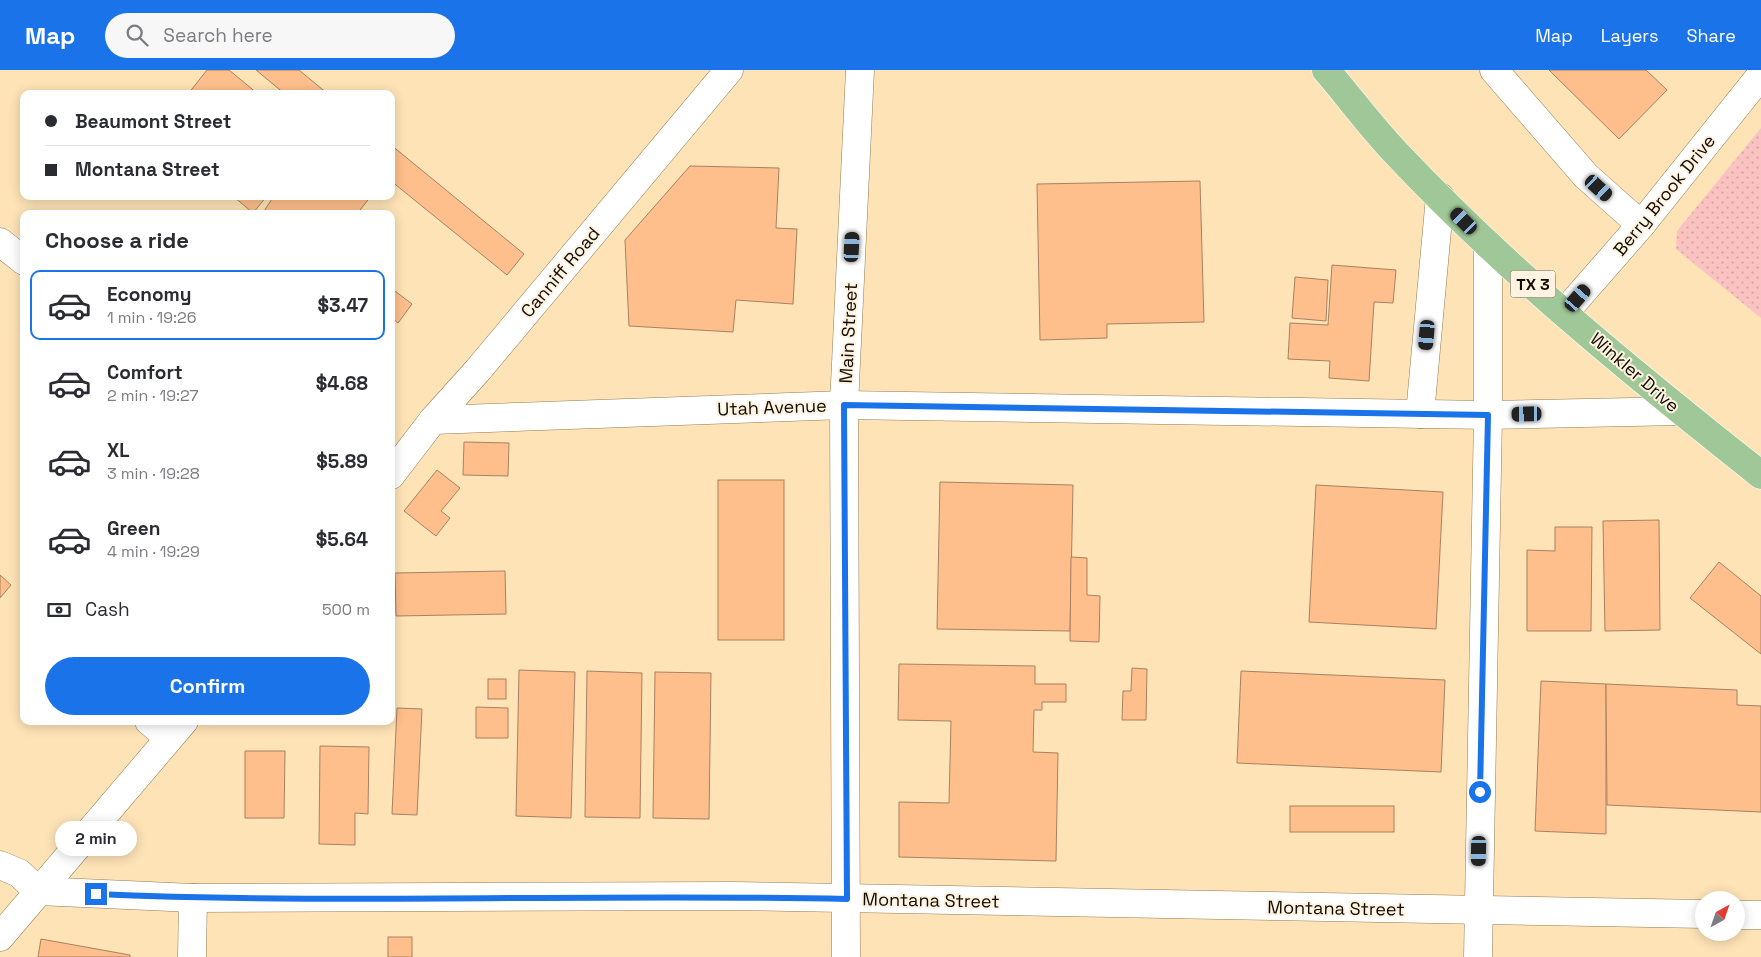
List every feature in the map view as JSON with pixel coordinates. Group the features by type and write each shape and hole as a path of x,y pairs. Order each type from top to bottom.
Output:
{"main road":[{"name":"Winkler Drive","path":"1326,70 1396,154 1488,245 1680,411 1761,475"}],"street":[{"name":"Canniff Road","path":"395,470 433,420 478,370 730,70"},
{"name":"Main Street","path":"846,957 844,405 860,70"},
{"path":"1494,70 1586,176 1640,225"},
{"name":"Berry Brook Drive","path":"1565,312 1640,225 1761,76"},
{"path":"1420,414 1440,197"},
{"path":"0,242 20,259"},
{"path":"1478,957 1488,415 1488,245"},
{"name":"Utah Avenue","path":"433,420 844,405 1488,415 1680,411"},
{"path":"0,937 177,730 161,725"},
{"path":"0,865 19,874 38,891"},
{"name":"Montana Street","path":"38,891 193,898 731,896 1695,914"},
{"path":"192,957 193,898"},
{"path":"1745,915 1761,915"}],"shaded area":[{"path":"1761,128 1761,318 1676,249 1677,231"}],"building":[{"path":"207,70 229,70 253,90 191,90"},
{"path":"256,70 299,70 323,90 280,90"},
{"path":"1549,70 1646,70 1667,90 1619,139"},
{"path":"395,148 524,254 507,275 395,184"},
{"path":"690,166 779,168 776,228 797,229 793,304 736,300 733,332 629,326 625,240"},
{"path":"1200,181 1204,322 1107,324 1107,338 1040,340 1037,184"},
{"path":"238,200 264,200 255,210 249,210"},
{"path":"271,200 368,200 360,210 265,210"},
{"path":"1332,265 1396,270 1393,303 1374,302 1369,381 1329,378 1330,361 1288,359 1290,323 1328,325"},
{"path":"1295,277 1328,280 1326,321 1292,318"},
{"path":"395,291 412,304 398,323 395,320"},
{"path":"464,442 509,443 508,476 463,475"},
{"path":"437,470 460,488 441,511 450,518 436,536 404,511"},
{"path":"718,480 784,480 784,640 718,640"},
{"path":"940,482 1073,485 1070,631 937,629"},
{"path":"1316,485 1443,492 1436,629 1309,622"},
{"path":"1659,520 1660,630 1605,631 1603,521"},
{"path":"1555,527 1592,527 1591,631 1527,631 1527,550 1555,551"},
{"path":"1071,557 1087,558 1087,595 1100,596 1099,642 1070,641"},
{"path":"1719,562 1761,596 1761,654 1690,598"},
{"path":"505,571 506,614 396,616 395,573"},
{"path":"0,575 11,585 0,598"},
{"path":"899,664 1035,666 1035,684 1066,684 1066,702 1042,702 1042,710 1034,710 1033,752 1058,753 1056,861 899,857 899,802 949,803 951,721 898,720"},
{"path":"1132,668 1147,669 1146,720 1122,720 1123,691 1131,691"},
{"path":"519,670 575,672 571,818 516,816"},
{"path":"587,671 642,673 640,818 585,817"},
{"path":"1241,671 1445,680 1441,772 1237,763"},
{"path":"655,672 711,673 709,819 653,818"},
{"path":"488,679 506,679 506,699 488,699"},
{"path":"1541,681 1606,684 1606,834 1535,831"},
{"path":"1606,684 1737,690 1737,705 1761,706 1761,812 1607,805"},
{"path":"476,707 508,708 508,738 476,738"},
{"path":"397,708 422,709 417,815 392,814"},
{"path":"320,746 369,747 368,814 355,813 355,845 319,844"},
{"path":"245,751 285,751 284,818 245,818"},
{"path":"1290,806 1394,806 1394,832 1290,832"},
{"path":"388,937 412,937 412,957 388,957"},
{"path":"41,939 130,955 130,957 38,957"}],"route":[{"path":"96,894 193,898 731,896 847,899 844,405 1488,415 1480,792"}]}
